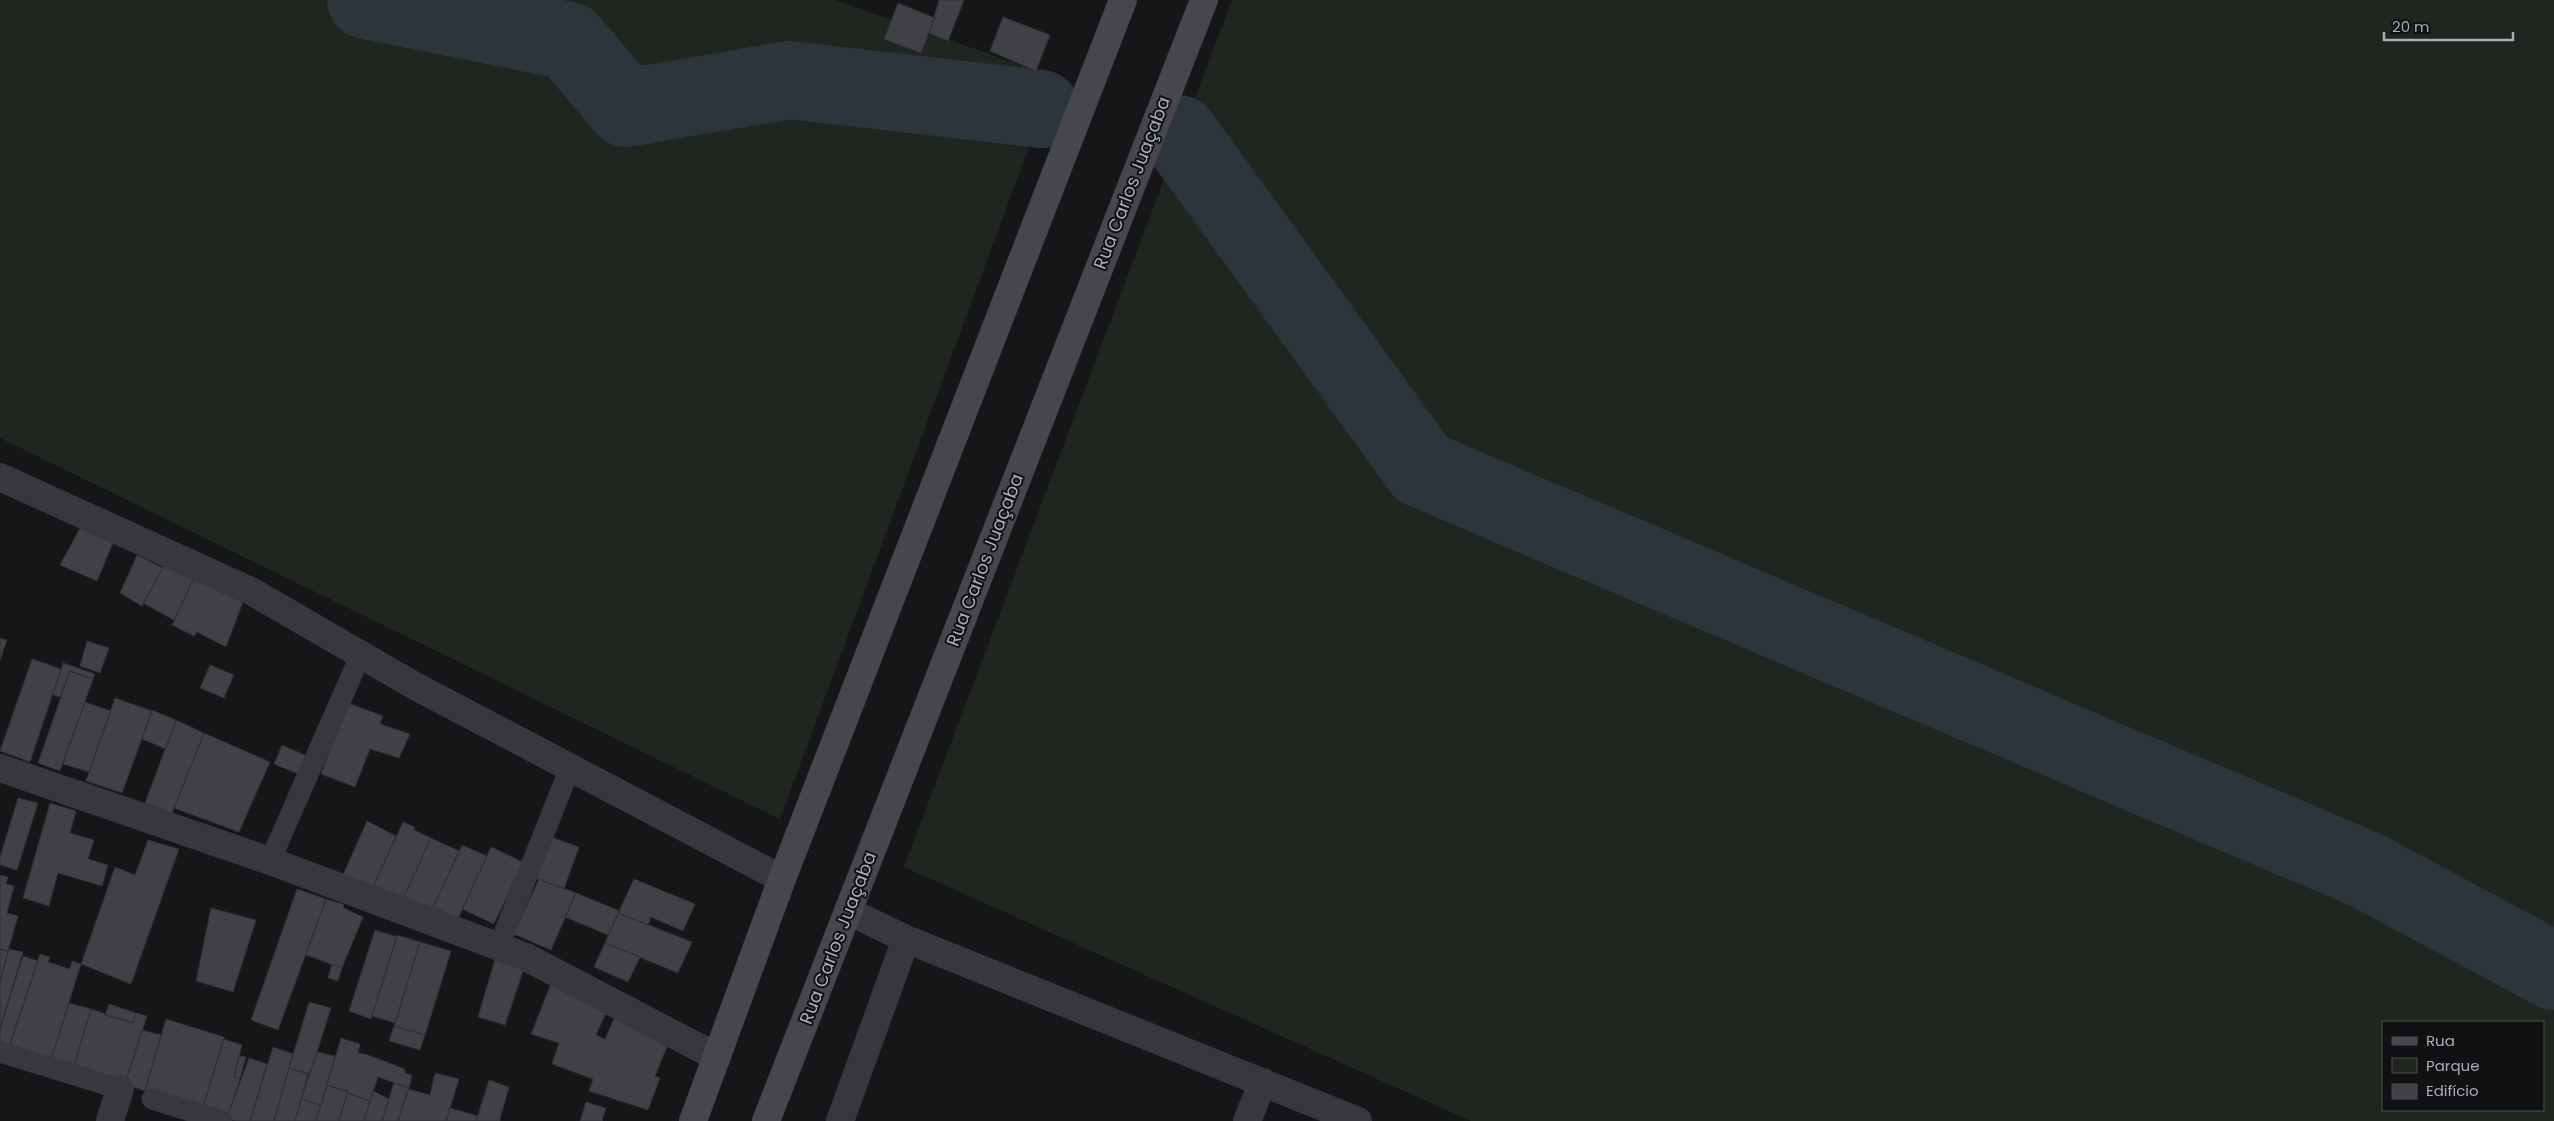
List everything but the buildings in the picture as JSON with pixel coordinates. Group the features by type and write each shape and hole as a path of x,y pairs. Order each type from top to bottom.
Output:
{"street":[{"path":"693,1121 782,879 1123,0"},
{"name":"Rua Carlos Juaçaba","path":"766,1121 1204,0"},
{"path":"0,477 251,590 415,686 782,879"},
{"path":"0,768 270,861 499,946 526,957 717,1057"},
{"path":"848,911 906,939 1358,1121"},
{"path":"840,1121 906,939"},
{"path":"1247,1121 1263,1082"},
{"path":"110,1121 120,1089"}],"lane":[{"path":"270,861 361,654"},
{"path":"499,946 570,768"},
{"path":"0,1052 120,1089"},
{"path":"152,1099 222,1121"}],"green space":[{"path":"0,0 835,0 1055,77 780,819 0,438"},
{"path":"1232,0 2554,0 2554,1121 1471,1121 904,867"}],"waterway":[{"path":"366,0 569,41 626,108 789,80 1041,109"},
{"path":"1179,134 1422,469 2366,870 2554,971"}]}
